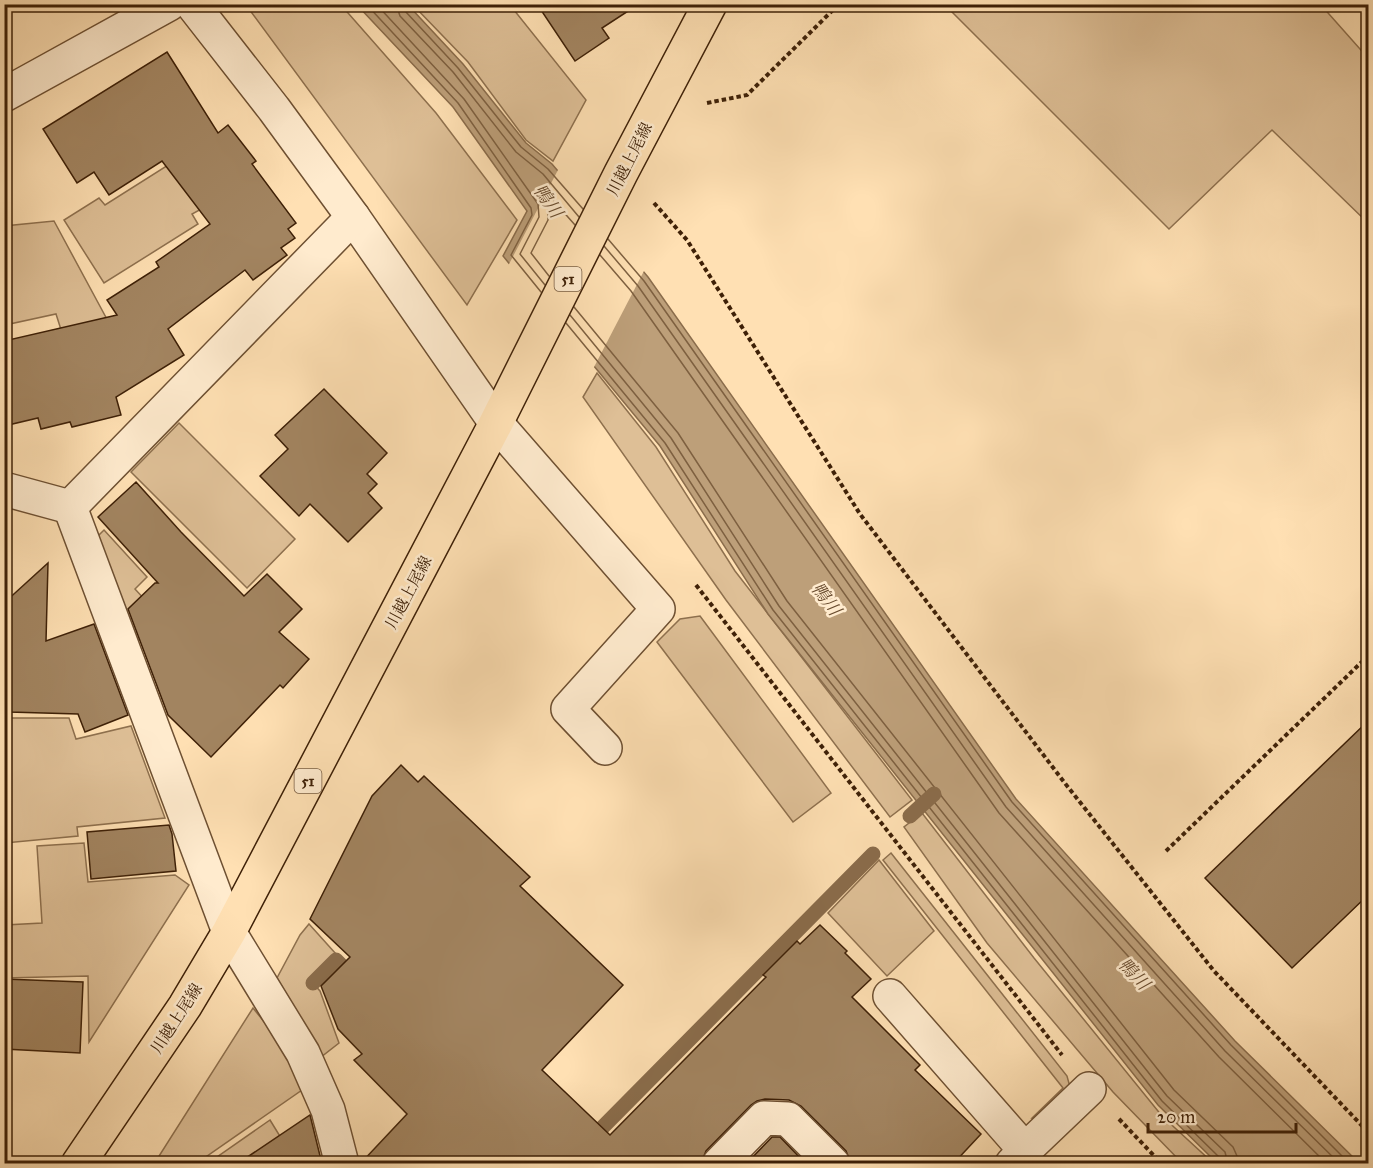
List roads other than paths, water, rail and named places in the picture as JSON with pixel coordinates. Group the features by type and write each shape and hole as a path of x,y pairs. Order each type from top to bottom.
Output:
{"main road":[{"name":"川越上尾線","path":"78,1164 185,1006 229,932 496,423 622,171 710,4"}],"street":[{"path":"4,95 169,4"},
{"path":"192,4 274,109 353,217 496,423 658,609 568,709 605,748"},
{"path":"70,507 353,217"},
{"path":"4,489 70,507"},
{"path":"70,507 229,932 303,1053 328,1110 342,1164"},
{"path":"890,996 1019,1157 1089,1089"},
{"path":"718,1164 764,1118 788,1119 833,1164"}],"water":[{"name":"鴨川","path":"357,5 408,5 463,64 526,143 552,164 648,277 1016,799 1235,1041 1359,1163 1217,1163 1158,1105 768,614 660,446 503,256 527,211 453,107"}],"waterway":[{"path":"910,816 934,794"},
{"path":"588,1142 873,854"},
{"path":"313,983 336,960 355,979"}]}
